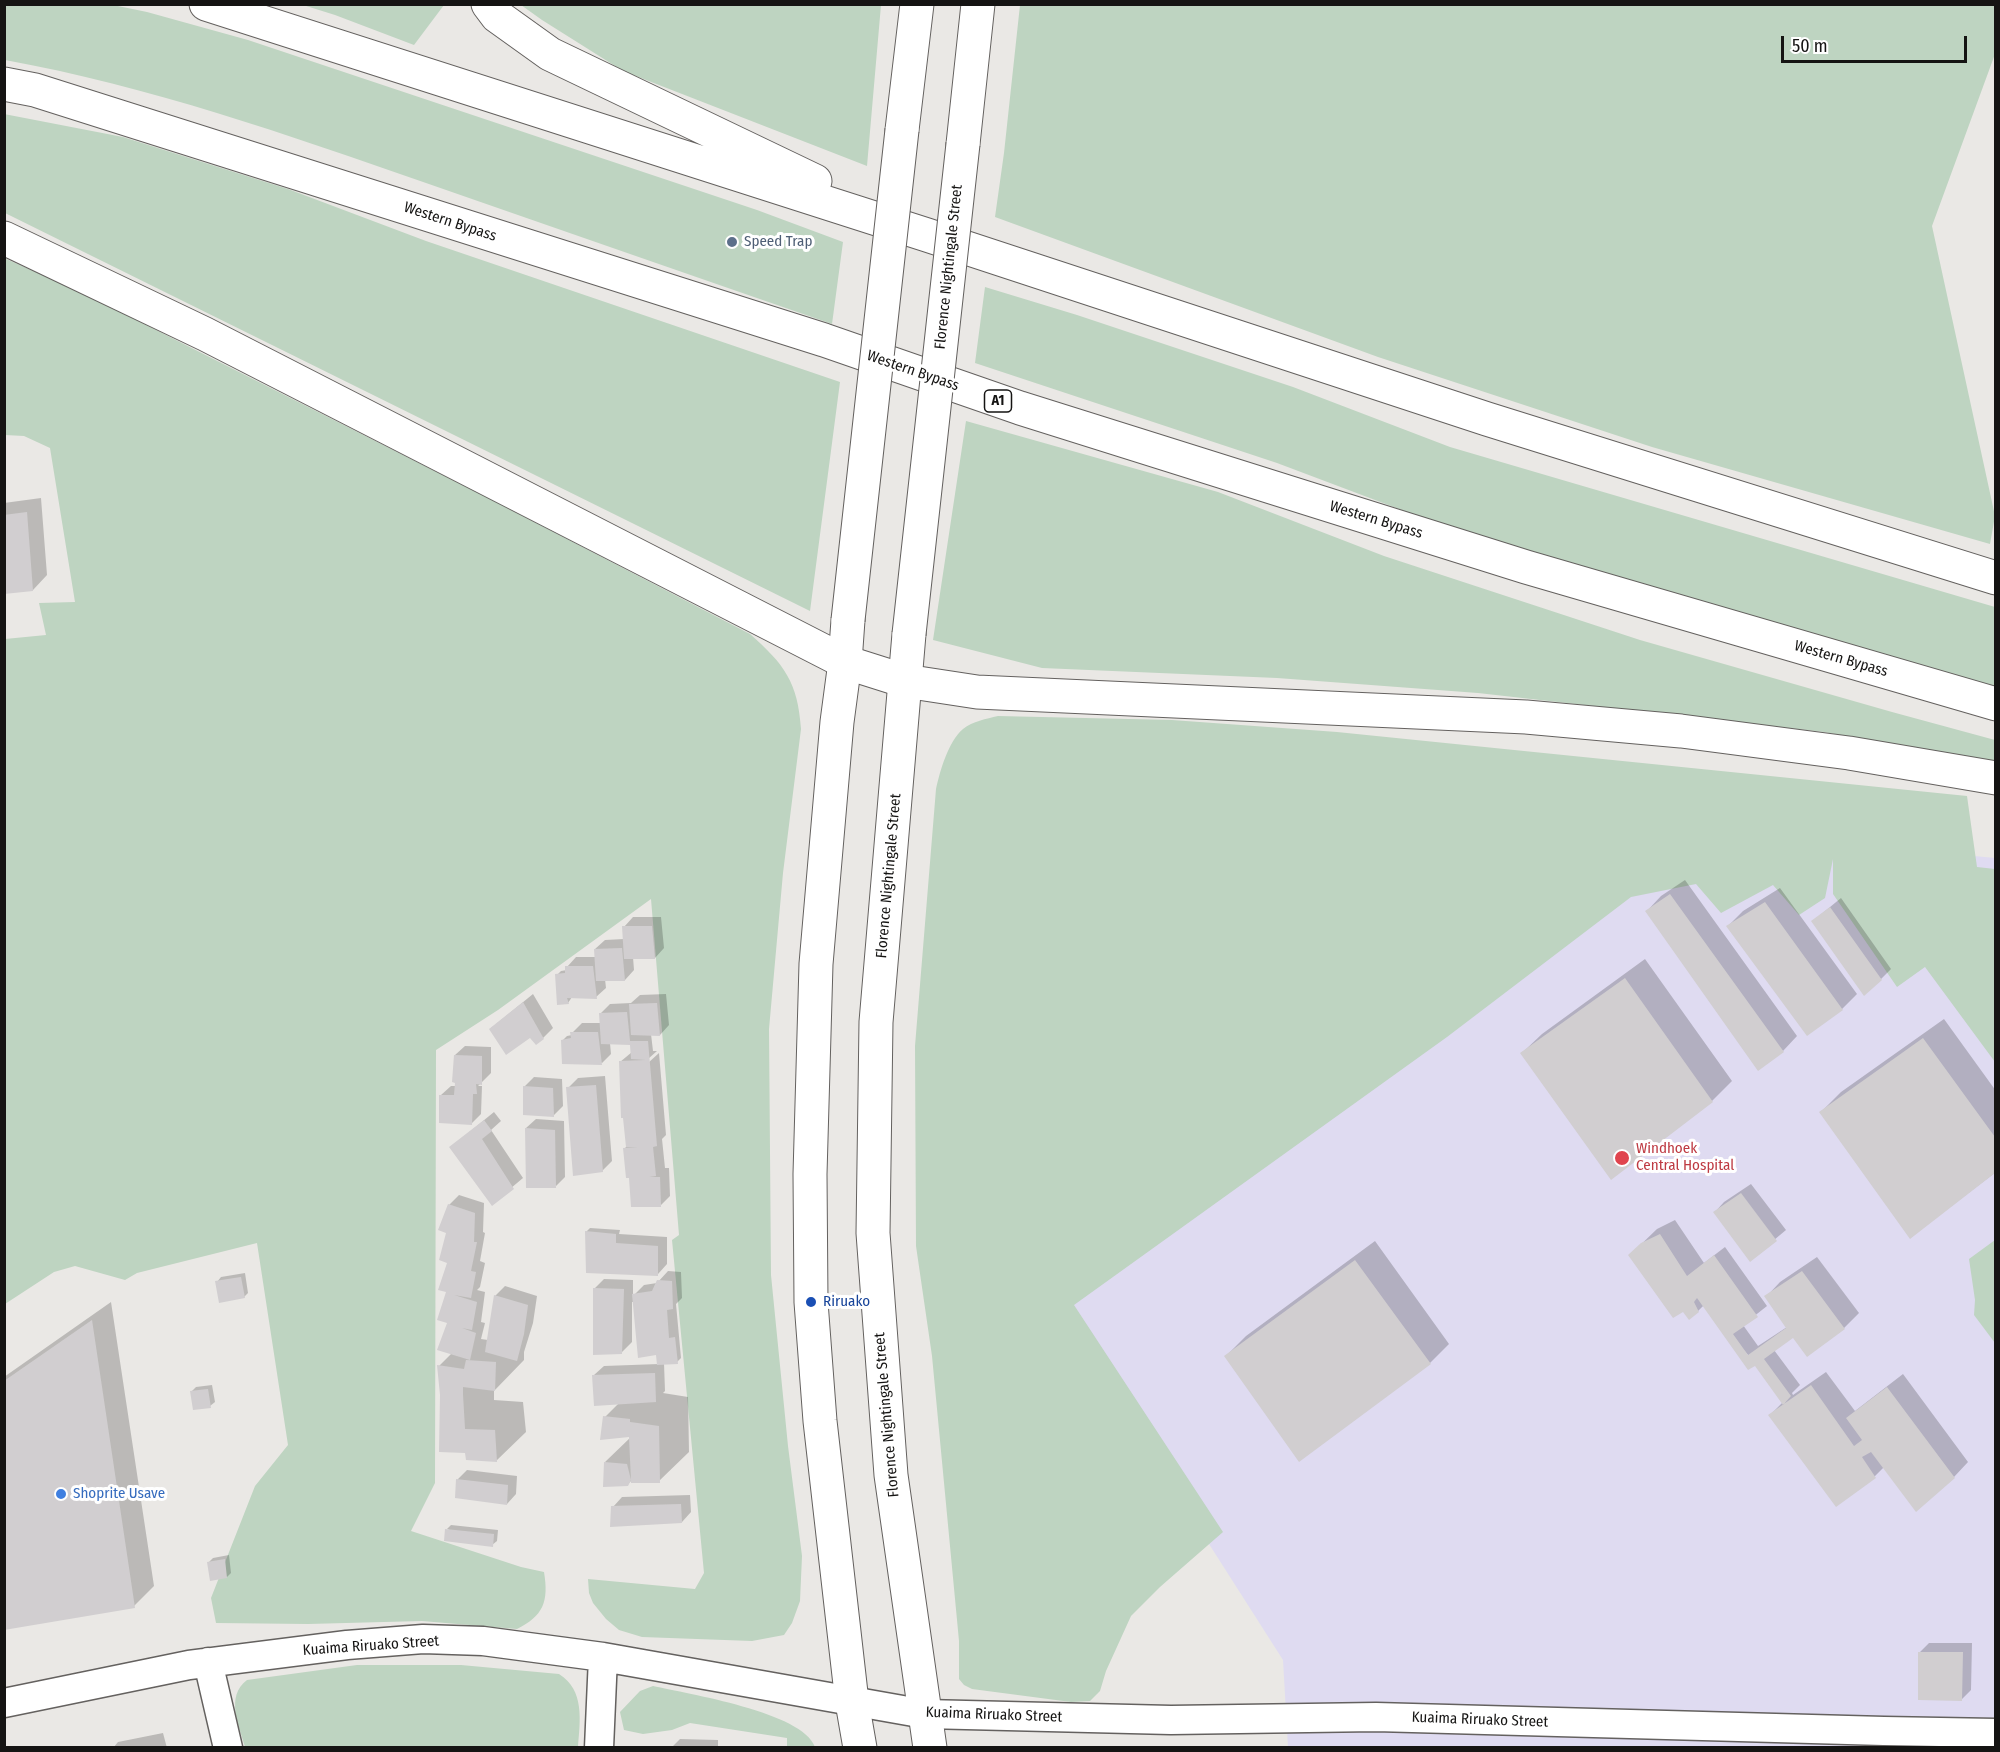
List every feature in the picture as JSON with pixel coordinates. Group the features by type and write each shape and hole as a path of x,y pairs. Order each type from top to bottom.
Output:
{"main road":[{"path":"206,4 927,235 1487,419 1995,578"},
{"path":"488,4 498,16 550,54 927,235"},
{"path":"860,1748 852,1702 820,1421 811,1302 810,1186 816,964 837,722 917,4"},
{"name":"Florence Nightingale Street","path":"930,1748 891,1475 873,1233 876,1023 909,634 978,4"},
{"name":"Western Bypass","path":"4,84 46,94 812,336 1020,408 1527,567 1995,704"},
{"path":"4,238 205,334 845,662 905,681 977,692 1526,717 1681,731 1838,751 1995,778"}],"street":[{"name":"Kuaima Riruako Street","path":"4,1703 208,1662 348,1645 423,1639 483,1641 603,1657 925,1714 1171,1720 1376,1717 1995,1733"},
{"path":"599,1748 603,1657"},
{"path":"208,1662 228,1748"}],"shaded area":[{"name":"Windhoek Central Hospital","path":"1432,804 1995,858 1995,1747 1288,1747 1283,1660 1054,1301"}],"green space":[{"path":"4,5 113,5 248,40 757,210 843,242 832,324 218,113 112,83 5,60"},
{"path":"303,5 444,5 414,45"},
{"path":"521,5 881,5 867,166 623,71"},
{"path":"1020,5 1995,5 1995,54 1932,226 1995,516 1990,544 1652,447 1378,357 995,217"},
{"path":"4,114 123,137 288,189 426,241 840,382 810,611 5,213"},
{"path":"4,258 81,292 492,500 750,634 772,655 787,675 797,699 801,729 783,873 769,1029 771,1275 788,1446 802,1556 800,1601 792,1623 784,1635 752,1641 642,1637 619,1630 593,1603 589,1593 588,1579 695,1589 704,1573 672,1240 679,1235 651,899 498,1010 436,1050 435,1483 411,1531 521,1567 544,1572 545,1600 538,1613 526,1624 517,1629 422,1621 308,1624 216,1623 211,1598 255,1486 288,1445 257,1243 137,1273 125,1280 75,1266 54,1272 5,1304 5,639 46,635 39,603 75,602 50,448 24,436 5,435"},
{"path":"985,287 1293,387 1450,447 1995,607 1995,692 1460,532 1277,463 975,363"},
{"path":"966,421 1218,492 1384,556 1640,640 1995,740 1995,764 1824,732 1478,693 1277,678 1042,668 933,640"},
{"path":"998,716 1172,720 1337,732 1967,796 1977,867 1995,869 1995,1062 1925,967 1897,987 1833,894 1833,859 1825,898 1799,915 1773,885 1721,913 1696,884 1631,897 1447,1037 1074,1305 1223,1532 1160,1587 1131,1616 1106,1671 1100,1691 1090,1701 1071,1702 972,1689 959,1679 959,1641 932,1356 916,1246 915,1046 936,789 945,757 953,741 963,729 971,724"},
{"path":"1995,1240 1995,1343 1974,1315 1975,1300 1969,1259"},
{"path":"357,1665 461,1665 559,1674 573,1688 577,1697 580,1717 578,1747 245,1747 237,1721 235,1703 240,1687 247,1680"},
{"path":"653,1686 743,1706 768,1714 790,1724 806,1735 815,1747 787,1747 787,1738 690,1723 672,1730 643,1734 624,1730 620,1712 640,1691"}],"building":[{"path":"27,512 33,591 4,594 4,515"},
{"path":"1670,894 1784,1052 1758,1071 1645,911"},
{"path":"1765,902 1843,1010 1807,1036 1726,926"},
{"path":"1830,907 1882,980 1864,996 1811,921"},
{"path":"622,926 652,926 655,959 624,959"},
{"path":"622,948 625,981 596,981 594,949"},
{"path":"565,966 593,966 597,999 567,998 569,1004 557,1005 555,974 565,973"},
{"path":"1625,978 1713,1102 1611,1180 1520,1053"},
{"path":"523,1002 544,1039 536,1045 530,1038 506,1055 489,1029"},
{"path":"657,1003 660,1036 631,1035 629,1004"},
{"path":"627,1012 630,1041 648,1041 657,1146 653,1147 656,1176 649,1177 660,1177 661,1207 631,1207 629,1178 626,1178 623,1148 638,1147 626,1147 623,1118 621,1118 619,1061 646,1060 631,1059 630,1045 601,1044 599,1013"},
{"path":"570,1032 598,1032 602,1065 562,1064 561,1040 571,1038"},
{"path":"1923,1038 1995,1137 1995,1173 1910,1239 1819,1112"},
{"path":"454,1055 482,1056 482,1085 476,1084 477,1094 473,1094 472,1125 439,1123 439,1095 454,1095 455,1083 452,1082"},
{"path":"596,1085 603,1172 573,1176 566,1087"},
{"path":"523,1086 553,1088 554,1117 523,1115"},
{"path":"484,1120 492,1131 482,1139 514,1189 492,1206 449,1147"},
{"path":"525,1128 555,1130 556,1188 526,1188"},
{"path":"1741,1193 1777,1241 1750,1262 1713,1212"},
{"path":"448,1204 475,1213 474,1242 477,1242 471,1271 476,1272 471,1298 454,1295 477,1302 472,1330 462,1328 476,1333 470,1360 437,1350 447,1323 437,1320 446,1292 438,1290 447,1263 439,1260 446,1233 438,1230"},
{"path":"585,1231 616,1234 616,1243 658,1246 658,1276 586,1273"},
{"path":"1660,1234 1687,1276 1714,1255 1758,1317 1733,1334 1748,1355 1786,1328 1764,1296 1802,1271 1845,1329 1807,1357 1793,1338 1764,1359 1791,1396 1783,1405 1755,1366 1748,1370 1697,1298 1694,1302 1699,1312 1689,1320 1683,1312 1673,1318 1628,1255 1641,1243"},
{"path":"1355,1260 1431,1364 1299,1462 1224,1356"},
{"path":"241,1277 245,1298 219,1303 215,1281"},
{"path":"657,1280 672,1281 673,1309 667,1310 669,1338 675,1337 678,1364 657,1365 656,1355 638,1358 632,1294 652,1291"},
{"path":"593,1288 624,1289 622,1354 593,1355"},
{"path":"494,1295 528,1305 517,1361 485,1352"},
{"name":"Shoprite Usave","path":"92,1320 135,1608 4,1630 4,1381"},
{"path":"466,1360 496,1362 495,1391 463,1387 463,1395 465,1429 495,1430 497,1462 466,1460 465,1453 439,1452 440,1395 437,1365 464,1369"},
{"path":"655,1373 656,1402 594,1406 592,1375"},
{"path":"1811,1385 1854,1446 1862,1440 1846,1418 1887,1387 1955,1478 1916,1512 1871,1452 1862,1457 1876,1478 1836,1507 1768,1415"},
{"path":"208,1389 211,1408 193,1410 190,1391"},
{"path":"603,1416 659,1426 660,1483 631,1483 629,1437 600,1440"},
{"path":"604,1462 627,1464 631,1480 628,1486 603,1487"},
{"path":"456,1479 508,1485 507,1505 455,1498"},
{"path":"681,1504 682,1523 610,1527 611,1506"},
{"path":"445,1529 494,1534 493,1547 444,1541"},
{"path":"225,1559 227,1578 210,1581 207,1562"},
{"path":"1918,1652 1963,1652 1962,1701 1918,1700"}],"place":[{"name":"Speed Trap","path":"732,242"},
{"name":"Windhoek Central Hospital","path":"1622,1158"},
{"name":"Riruako","path":"811,1302"},
{"name":"Shoprite Usave","path":"61,1494"}]}
